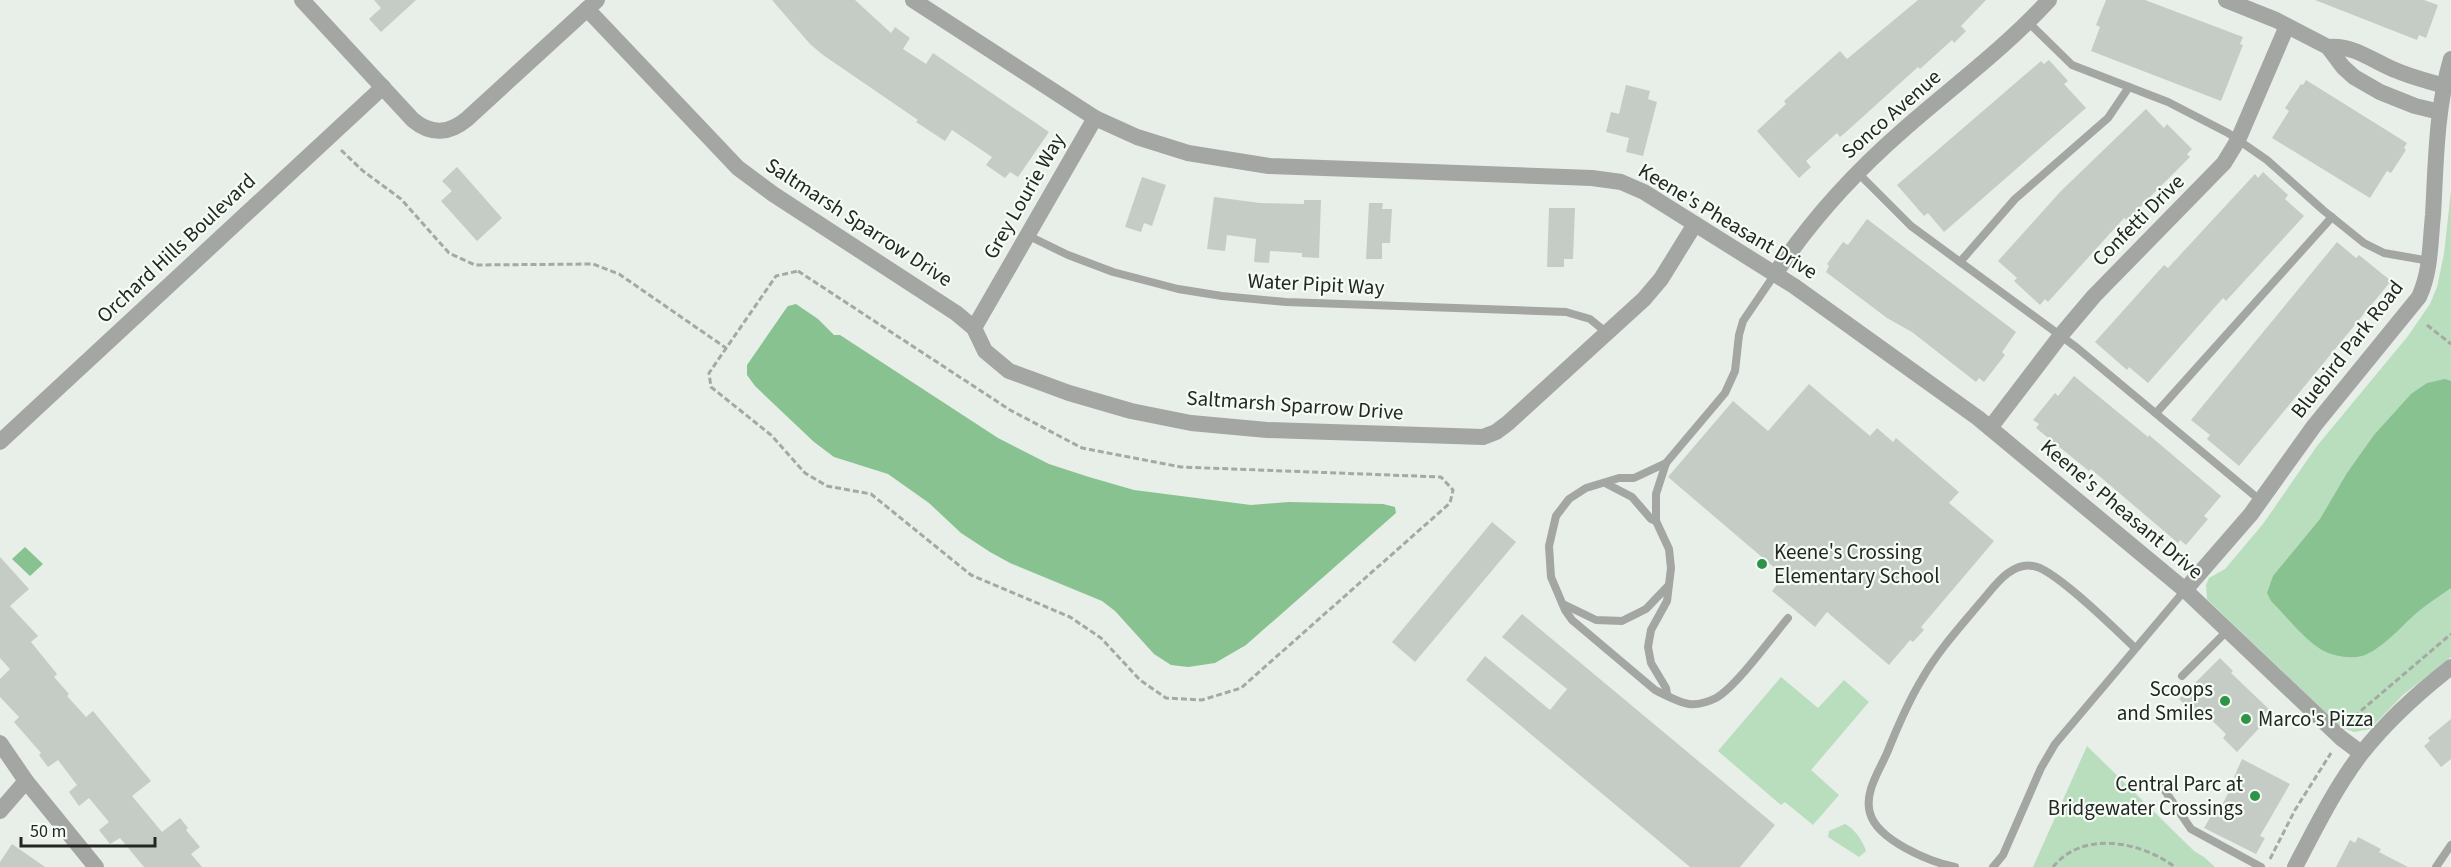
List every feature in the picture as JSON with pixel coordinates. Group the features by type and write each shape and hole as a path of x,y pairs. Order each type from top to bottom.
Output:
{"street":[{"path":"302,0 420,126 439,132 449,130 467,119 592,4"},
{"name":"Keene's Pheasant Drive","path":"913,0 1095,118 1163,146 1188,153 1242,164 1609,179 1644,192 1775,274 1879,346 1990,428 2185,590 2341,738 2361,753"},
{"name":"Sonco Avenue","path":"1775,274 1814,220 1858,173 1902,131 1983,65 2049,0"},
{"path":"2226,0 2288,26 2328,47 2343,67 2366,85 2395,98 2440,112"},
{"name":"Saltmarsh Sparrow Drive","path":"592,4 738,168 773,194 956,313 974,328 985,351 1009,371 1069,393 1131,411 1191,423 1268,430 1483,437 1496,432 1653,290 1695,224"},
{"name":"Confetti Drive","path":"1990,428 2061,335 2117,271 2216,174 2238,140 2288,26"},
{"path":"2328,47 2345,47 2394,70 2444,87"},
{"name":"Bluebird Park Road","path":"2185,590 2261,501 2314,426 2411,308 2424,285 2430,261 2440,112 2451,59"},
{"name":"Orchard Hills Boulevard","path":"0,442 383,87"},
{"name":"Grey Lourie Way","path":"974,328 1095,118"},
{"path":"2295,867 2337,790 2361,753 2400,712 2451,667"},
{"path":"0,742 26,781 96,867"},
{"path":"0,812 26,781"}],"lane":[{"path":"2028,22 2072,65 2180,108 2238,140 2267,160 2332,217 2374,248 2394,255 2430,261"},
{"path":"1960,262 2015,199 2108,118 2129,87"},
{"path":"1858,173 1899,216 2061,335 2157,412 2261,501"},
{"path":"2157,412 2332,217"},
{"name":"Water Pipit Way","path":"1028,235 1068,255 1113,272 1201,293 1286,302 1566,312 1590,319 1607,333"},
{"path":"1667,694 1666,688 1651,663 1648,647 1651,630 1667,601 1671,568 1669,549 1656,521 1656,494 1666,463 1725,393 1735,371 1738,335 1743,321 1775,274"},
{"path":"1666,463 1656,466 1641,476 1619,478 1579,492 1569,499 1556,516 1549,546 1550,569 1554,587 1572,620 1655,690 1688,704 1715,699 1731,685 1788,618"},
{"path":"1607,484 1632,497 1651,519 1656,521"},
{"path":"1955,867 1940,863 1900,844 1878,829 1869,812 1869,795 1908,704 1922,677 1939,653 2000,580 2014,569 2031,565 2039,567 2059,581 2135,648"},
{"path":"1563,604 1596,620 1622,621 1646,609 1667,587"},
{"path":"1993,867 2003,855 2048,756 2064,733 2185,590"},
{"path":"2182,676 2227,631"},
{"path":"2161,785 2191,830 2261,867"},
{"path":"2436,867 2451,845"}],"path":[{"path":"339,149 363,171 401,199 449,253 475,265 593,264 620,274 726,348"},
{"path":"798,271 1010,410 1082,448 1181,468 1441,477 1453,490 1450,503 1241,687 1202,700 1166,698 1140,680 1101,638 1070,617 971,575 871,494 827,486 805,473 771,435 711,387 709,373 726,348 776,276 798,271"},
{"path":"2427,325 2451,344"},
{"path":"2266,867 2295,810 2356,715 2451,634"},
{"path":"2053,867 2072,849 2088,844 2109,843 2127,845 2148,852 2175,867"}],"shaded area":[{"path":"2451,191 2451,657 2403,695 2370,729 2354,732 2341,727 2213,605 2207,599 2206,585 2209,578 2225,569 2263,524 2317,446 2408,336 2430,304 2437,287 2444,254"},
{"path":"796,304 818,319 834,335 840,335 998,438 1049,464 1134,490 1251,505 1289,502 1383,504 1395,507 1396,513 1246,645 1215,663 1188,667 1171,665 1154,654 1115,611 1102,601 1010,563 990,552 961,533 929,503 888,474 834,457 814,442 755,386 747,375 747,365 788,306"},
{"path":"2445,379 2451,381 2451,588 2420,610 2370,653 2352,657 2326,652 2308,640 2271,601 2267,593 2273,576 2320,519 2347,473 2374,435 2411,394 2427,383"},
{"path":"25,547 43,564 30,576 12,559"},
{"path":"1781,677 1818,708 1844,680 1869,702 1811,770 1839,795 1813,825 1785,802 1781,805 1718,751"},
{"path":"2087,746 2194,851 2215,867 2033,867"},
{"path":"1845,824 1855,832 1865,847 1866,851 1859,857 1828,837 1829,831"}],"building":[{"path":"374,0 416,0 381,32 369,19 381,8"},
{"path":"772,0 855,0 891,33 895,27 910,38 903,49 926,64 933,53 1049,132 1018,177 1010,172 1005,178 986,165 992,157 952,130 945,141 823,55 810,44"},
{"path":"1918,0 1986,0 1961,26 1966,31 1954,43 1952,40 1920,69 1918,67 1840,137 1837,133 1806,161 1811,167 1799,178 1757,131 1786,104 1784,101 1840,51 1847,59"},
{"path":"2106,0 2145,0 2243,37 2240,44 2243,45 2221,101 2091,51 2100,27 2096,25"},
{"path":"2315,0 2424,0 2438,5 2426,38 2419,35 2417,40"},
{"path":"2049,60 2068,81 2064,84 2086,108 1944,232 1928,213 1924,216 1897,185 2041,61 2044,64"},
{"path":"2306,80 2407,143 2404,148 2406,150 2391,173 2387,171 2370,198 2272,138 2289,111 2285,108"},
{"path":"1626,85 1650,91 1648,99 1657,102 1643,156 1626,152 1629,138 1606,132 1611,112 1619,114"},
{"path":"2146,109 2164,128 2167,124 2192,149 2187,154 2190,157 2127,220 2124,218 2048,302 2045,299 2040,305 2014,281 2017,278 1998,261 2061,191"},
{"path":"457,167 502,218 477,241 441,201 452,191 442,181"},
{"path":"2263,172 2288,195 2285,199 2304,216 2226,301 2223,298 2148,383 2129,367 2127,370 2095,342 2164,265 2168,268 2255,174 2258,178"},
{"path":"1142,177 1166,185 1152,226 1144,223 1141,232 1125,227"},
{"path":"1214,197 1260,203 1304,204 1304,200 1321,200 1319,258 1302,257 1302,253 1270,251 1269,263 1254,262 1256,239 1227,235 1225,251 1207,249"},
{"path":"1369,203 1383,203 1382,209 1392,209 1390,243 1382,243 1382,259 1366,259"},
{"path":"1549,208 1575,208 1573,259 1564,259 1564,267 1547,267"},
{"path":"1867,219 2016,332 2002,352 2005,355 1984,382 1979,378 1976,382 1912,332 1887,318 1826,272 1829,266 1827,264 1843,242 1848,245"},
{"path":"2337,242 2356,258 2359,255 2391,281 2239,466 2207,439 2210,435 2191,420"},
{"path":"2074,376 2221,496 2204,516 2208,519 2186,545 2180,540 2178,543 2091,469 2089,471 2036,428 2039,424 2033,420 2055,393 2058,396"},
{"name":"Keene's Crossing Elementary School","path":"1809,384 1870,436 1877,428 1893,442 1896,438 1959,492 1949,503 1994,541 1921,627 1924,630 1913,642 1910,640 1889,665 1827,612 1815,627 1772,591 1784,576 1668,477 1733,401 1768,431"},
{"path":"1492,522 1516,542 1415,662 1392,642"},
{"path":"0,557 29,589 10,606 38,636 31,642 57,674 54,677 69,694 67,696 86,717 93,711 151,781 132,796 162,832 180,818 188,828 186,830 200,847 191,854 202,867 144,867 120,838 110,844 99,830 109,822 89,798 79,806 69,792 77,785 58,760 48,767 39,755 41,753 14,722 19,717 0,697 0,679 10,669 0,658"},
{"path":"1522,614 1775,825 1740,867 1690,867 1466,680 1485,656 1550,710 1567,689 1502,637"},
{"name":"Central Parc at Bridgewater Crossings","path":"2220,658 2233,671 2231,673 2273,713 2237,752 2223,738 2226,734 2199,708 2194,713 2179,699"},
{"path":"2451,719 2451,759 2441,767 2424,746 2430,741 2428,738"},
{"name":"Central Parc at Bridgewater Crossings","path":"2242,759 2290,784 2260,836 2265,838 2256,854 2204,828 2215,809 2219,811 2236,778 2234,777"},
{"path":"2358,837 2381,849 2379,852 2408,867 2336,867 2350,840 2355,843"},
{"path":"12,844 45,867 0,867 0,862"}],"place":[{"name":"Keene's Crossing Elementary School","path":"1762,564"},
{"name":"Scoops and Smiles","path":"2225,701"},
{"name":"Marco's Pizza","path":"2246,719"},
{"name":"Central Parc at Bridgewater Crossings","path":"2255,796"}]}
